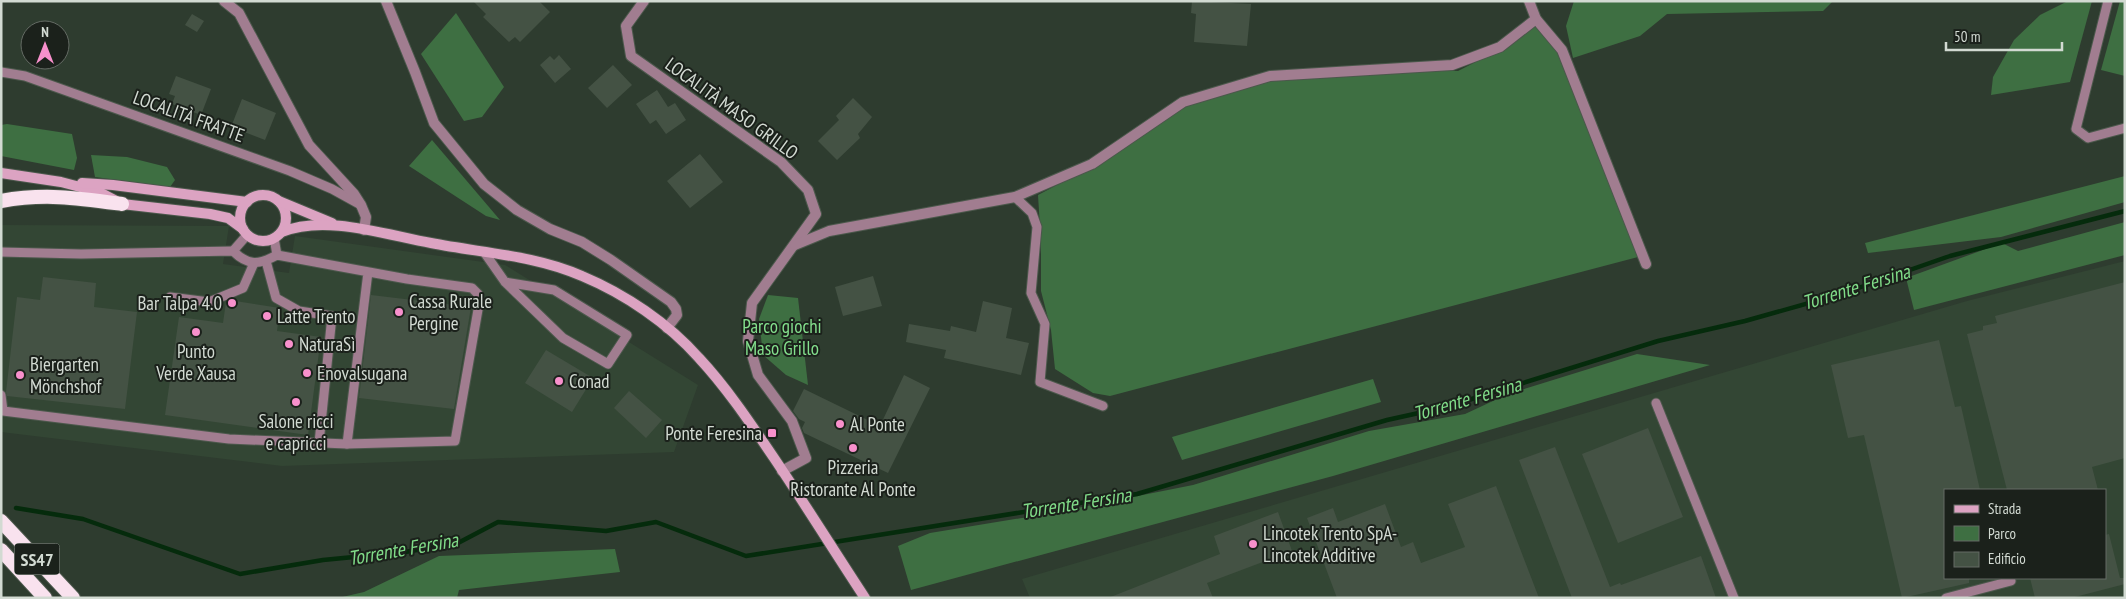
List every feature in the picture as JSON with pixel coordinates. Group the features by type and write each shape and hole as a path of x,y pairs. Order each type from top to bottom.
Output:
{"highway":[{"path":"1,201 29,196 56,196 122,204"},
{"name":"SS47","path":"1,521 73,598"},
{"name":"SS47","path":"1,550 45,598"}],"main road":[{"path":"1,173 61,182 113,185 247,202"},
{"path":"61,182 99,192 122,204 210,214 228,218 260,241 278,235 293,227 338,226 535,261 581,275 623,296 667,328 698,356 713,374 733,399 790,482 865,598"},
{"path":"245,232 241,215 247,202 253,198 266,196 338,226"},
{"path":"278,201 283,206 286,219 278,235"}],"street":[{"path":"224,1 239,13 309,145 354,194 361,205 366,217 364,230"},
{"path":"386,1 434,123 484,184 517,210 550,229 582,242 671,302 677,314 667,328"},
{"name":"LOCALITÀ MASO GRILLO","path":"644,1 626,26 631,56 781,162 808,190 816,214 752,304 748,341 758,375 792,421 806,458 782,471"},
{"path":"1529,1 1536,19 1562,50 1646,264"},
{"path":"795,245 829,232 1015,197 1092,164 1183,102 1270,76 1452,64 1500,47 1536,19"}],"lane":[{"path":"2108,1 2076,129 2088,138 2125,128"},
{"name":"LOCALITÀ FRATTE","path":"1,72 25,76 290,171 332,189 361,205"},
{"path":"1015,197 1032,213 1036,227 1031,293 1045,324 1040,382 1103,406"},
{"path":"233,251 245,232"},
{"path":"277,256 278,235"},
{"path":"1,252 81,254 233,251 242,259 254,263 266,261 277,256 472,288 478,294 479,304 455,441 347,444 229,439 3,411 1,395"},
{"path":"484,252 505,282 563,338 608,364 627,335 554,290 505,282"},
{"path":"266,261 276,298 299,311 332,316 318,442"},
{"path":"170,297 209,302 243,288 254,263"},
{"path":"347,444 368,272"},
{"path":"1656,403 1734,598"},
{"path":"1946,598 2011,581"}],"shaded area":[{"path":"1,225 229,226 223,264 289,273 295,236 505,265 698,385 674,452 282,466 1,432"},
{"path":"2125,261 2125,598 1030,598 1022,579 1967,301"}],"green space":[{"path":"1574,1 1833,1 1823,11 1667,14 1640,36 1573,58 1566,26"},
{"path":"2068,1 2092,1 2070,82 1991,95 1993,77 2014,40 2040,15"},
{"path":"2120,1 2125,1 2125,76 2101,70"},
{"path":"456,13 504,87 482,117 464,121 421,54"},
{"path":"1536,23 1560,51 1638,257 1110,396 1093,393 1055,369 1051,330 1041,291 1038,195 1112,156 1185,106 1271,81 1426,69 1458,71 1501,49"},
{"path":"7,124 72,134 77,158 74,170 1,156 1,125"},
{"path":"432,140 500,220 486,216 409,166"},
{"path":"91,155 127,157 167,167 175,180 170,187 95,177"},
{"path":"2125,176 2125,202 2001,237 1868,253 1865,243"},
{"path":"2125,222 2125,255 1914,310 1906,278 2002,243 2018,251"},
{"name":"Parco giochi Maso Grillo","path":"768,295 798,298 808,385 786,375 763,355 759,319"},
{"path":"1637,354 1710,365 1333,476 911,590 898,546 930,533 1052,513 1193,485 1369,431 1465,414 1508,394"},
{"path":"1373,379 1381,402 1182,460 1172,437"},
{"path":"615,549 620,572 459,590 457,598 338,598 364,592 439,556"}],"building":[{"path":"473,1 539,1 550,12 520,42 515,37 509,42 483,17 486,14"},
{"path":"1192,1 1251,4 1247,46 1194,42 1196,14 1191,13"},
{"path":"192,14 204,21 197,32 185,25"},
{"path":"559,55 571,69 555,83 540,65 550,56 554,60"},
{"path":"613,65 632,85 607,108 588,88"},
{"path":"176,76 211,89 201,115 172,104 175,96 169,94"},
{"path":"657,90 668,107 675,103 686,120 666,134 656,120 650,124 636,104"},
{"path":"853,98 872,117 858,134 860,138 837,160 818,141 839,120 836,116"},
{"path":"242,99 276,113 265,140 231,127"},
{"path":"700,154 723,182 690,208 667,181"},
{"path":"873,276 882,306 843,316 835,287"},
{"path":"43,277 96,283 94,307 137,312 125,409 7,396 17,297 40,300"},
{"path":"2125,282 2125,458 2092,467 2098,489 2007,489 1967,334 1983,330 1983,326 1997,323 1995,316"},
{"path":"371,295 471,307 454,409 359,398"},
{"path":"229,300 280,308 277,331 321,337 308,435 165,415 179,317 223,323 226,302"},
{"path":"983,301 1012,308 1006,338 1029,343 1021,375 944,358 946,350 906,342 909,324 950,331 951,326 976,332"},
{"path":"1939,340 1955,407 1961,406 1980,489 1944,489 1944,579 1969,579 1969,583 1902,598 1864,435 1848,438 1831,365"},
{"name":"Conad","path":"546,350 593,378 572,412 525,383"},
{"name":"Al Ponte","path":"904,375 930,388 888,473 804,433 802,428 805,422 799,419 793,411 804,389 880,426"},
{"path":"629,391 662,420 646,438 614,408"},
{"path":"1648,428 1683,517 1618,543 1582,454"},
{"path":"1555,447 1610,587 1620,583 1621,585 1701,556 1716,598 1572,598 1519,460"},
{"path":"1496,486 1539,598 1337,598 1307,518 1333,508 1338,522 1385,504 1401,547 1413,542 1421,563 1465,547 1448,504"},
{"path":"1278,512 1292,551 1207,583 1213,598 1108,598 1220,554 1214,536"},
{"path":"2109,534 2120,578 2125,578 2125,584 2071,598 2035,598 2030,579 2106,579 2106,535"}],"waterway":[{"name":"Torrente Fersina","path":"16,508 83,519 240,574 323,560 405,552 458,543 498,522 606,531 656,522 746,556 1137,494 1387,420 1446,407 1658,341 1745,321 1841,294 1950,256 2125,211"}],"place":[{"name":"Bar Talpa 4.0","path":"232,303"},
{"name":"Cassa Rurale Pergine","path":"399,312"},
{"name":"Latte Trento","path":"267,316"},
{"name":"Punto Verde Xausa","path":"196,332"},
{"name":"NaturaSì","path":"289,344"},
{"name":"Enovalsugana","path":"307,373"},
{"name":"Biergarten Mönchshof","path":"20,375"},
{"name":"Conad","path":"559,381"},
{"name":"Salone ricci e capricci","path":"296,402"},
{"name":"Al Ponte","path":"840,424"},
{"name":"Ponte Feresina","path":"772,433"},
{"name":"Pizzeria Ristorante Al Ponte","path":"853,448"},
{"name":"Lincotek Trento SpA- Lincotek Additive","path":"1253,544"}]}
